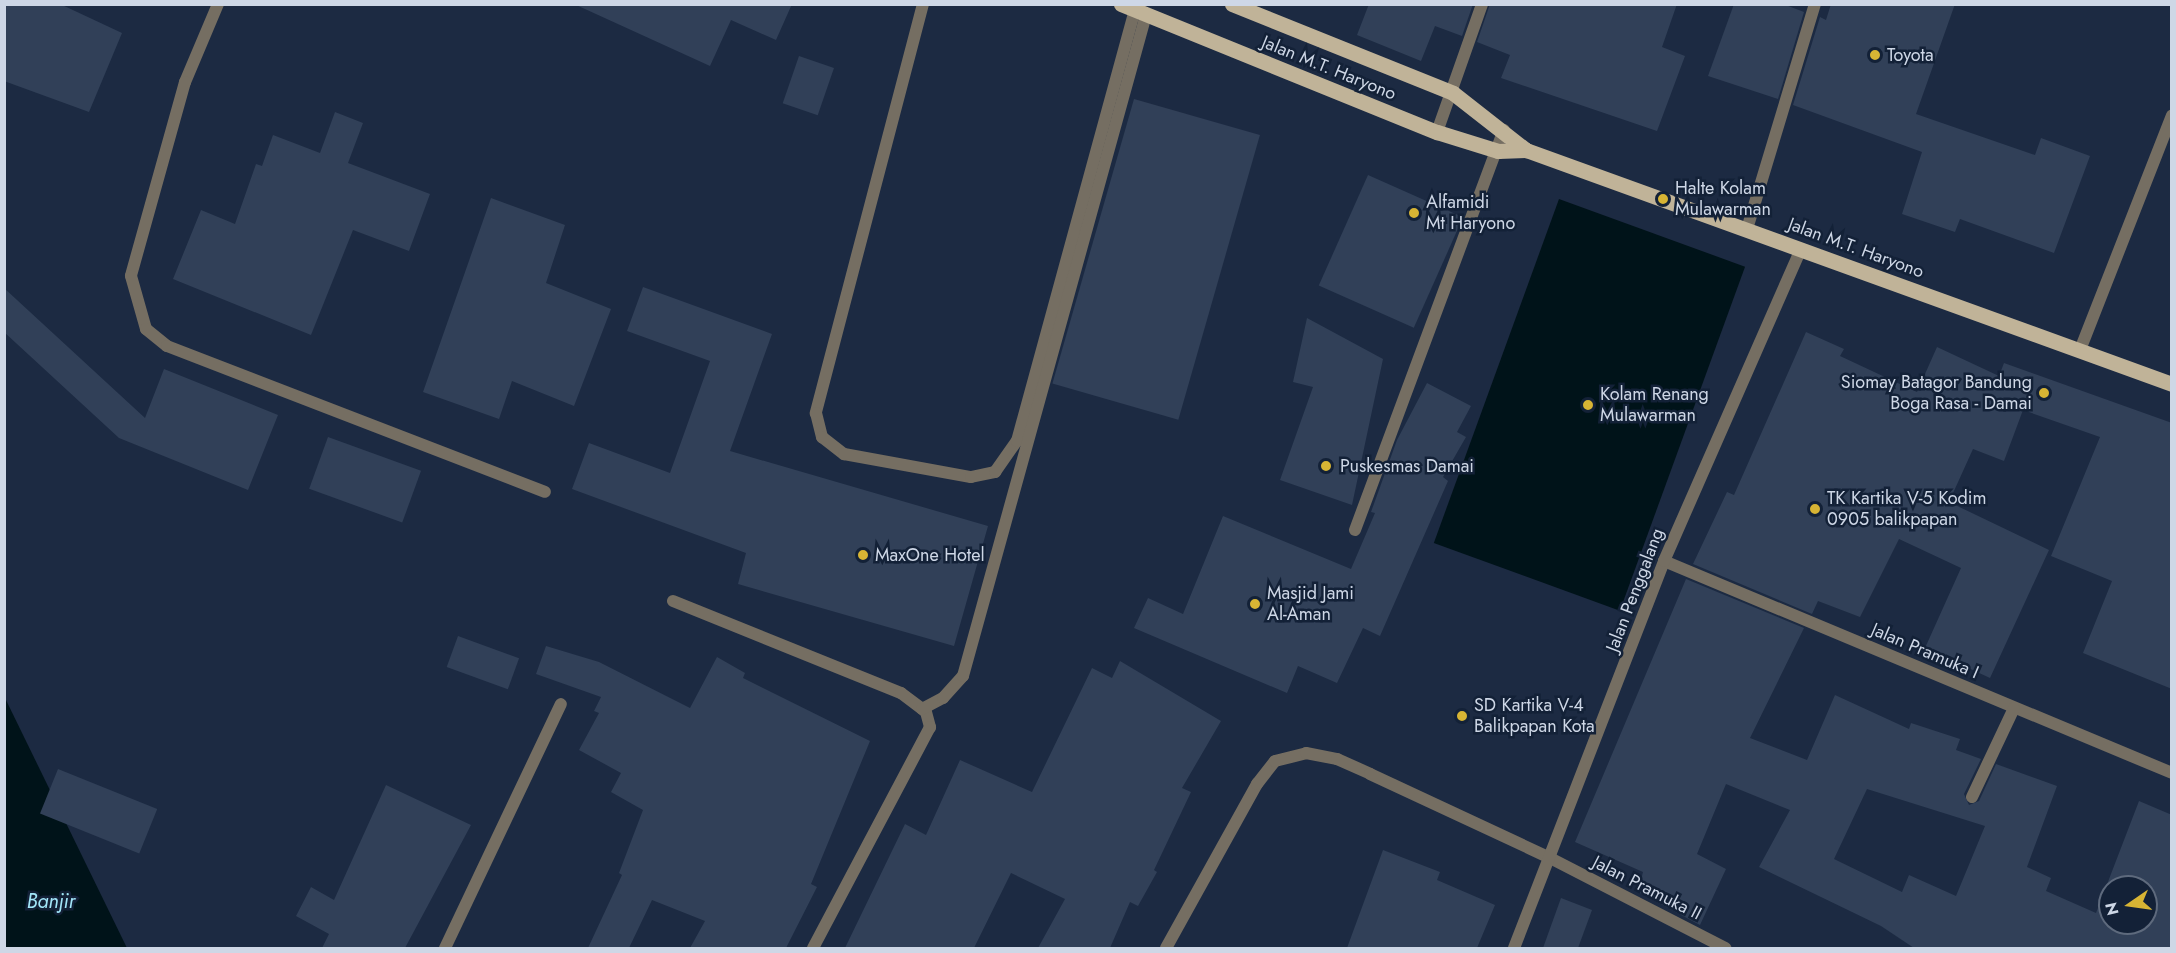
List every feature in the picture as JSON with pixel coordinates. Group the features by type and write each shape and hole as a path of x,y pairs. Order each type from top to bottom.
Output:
{"main road":[{"name":"Jalan M.T. Haryono","path":"1232,4 1453,93 1504,130 1526,150"},
{"name":"Jalan M.T. Haryono","path":"1134,10 1437,132 1498,151 1526,150 2172,384"}],"street":[{"path":"218,4 185,82 131,276 146,329 167,346 545,492"},
{"path":"923,4 816,413 822,437 844,454 971,477 995,472 1017,441 1134,10"},
{"path":"1437,132 1453,93 1482,4"},
{"path":"1747,229 1815,4"},
{"path":"922,709 943,698 963,676 1134,10"},
{"path":"2080,350 2172,115"},
{"path":"1355,530 1504,130"},
{"name":"Jalan Penggalang","path":"1514,948 1552,859 1664,561 1800,249"},
{"name":"Jalan Pramuka I","path":"1664,561 2172,773"},
{"path":"673,601 901,693 922,709 930,727 813,948"},
{"path":"445,948 561,704"},
{"path":"1972,797 2014,708"},
{"name":"Jalan Pramuka II","path":"1166,948 1257,784 1275,761 1306,753 1337,759 1552,859 1725,948"}],"water":[{"name":"Kolam Renang Mulawarman","path":"1559,199 1745,267 1620,611 1434,543"},
{"name":"Banjir","path":"5,698 127,948 5,948"}],"building":[{"path":"4,4 60,4 122,33 89,112 4,81"},
{"path":"574,4 792,4 776,40 731,20 710,66"},
{"path":"1369,4 1473,4 1462,36 1435,26 1421,61 1357,35"},
{"path":"1490,4 1677,4 1662,47 1685,56 1657,131 1501,78 1510,55 1477,42"},
{"path":"1734,4 1783,4 1804,12 1778,99 1708,76"},
{"path":"1831,4 1955,4 1916,114 2035,155 2041,138 2090,156 2054,253 1960,219 1955,232 1902,214 1922,152 1793,105 1820,17 1826,20"},
{"path":"799,56 834,68 818,115 783,103"},
{"path":"1134,99 1260,135 1178,420 1052,384"},
{"path":"335,112 363,123 348,163 430,194 409,251 353,230 311,335 173,279 201,210 235,224 256,164 262,166 273,135 320,153"},
{"path":"1368,175 1463,217 1414,328 1319,286"},
{"path":"491,198 565,225 546,283 611,309 574,406 512,381 499,419 423,392"},
{"path":"643,287 772,334 730,451 988,526 954,646 738,584 746,553 572,489 589,443 670,473 710,361 627,331"},
{"path":"4,288 145,418 164,369 278,415 248,490 119,438 4,332"},
{"path":"1307,318 1383,359 1352,505 1280,480 1313,387 1293,382"},
{"path":"1806,332 1844,349 1840,356 1917,392 1937,347 1999,376 2004,363 2172,423 2172,689 2083,653 2112,581 2051,556 2100,437 2023,410 2004,461 1973,449 1949,502 2049,550 1990,678 1925,648 1961,568 1899,539 1860,617 1818,601 1812,614 1693,564 1727,492 1734,495"},
{"path":"1427,383 1471,406 1457,432 1466,437 1443,477 1448,481 1380,636 1363,628 1337,683 1298,666 1287,693 1134,628 1148,598 1183,614 1223,516 1351,569 1375,513 1371,512 1397,440"},
{"path":"328,437 421,471 402,523 309,489"},
{"path":"1686,579 1804,628 1750,738 1807,760 1835,695 1909,729 1911,723 1960,739 1956,750 1981,759 1964,794 1969,805 1979,801 1996,764 2057,786 2027,867 2051,878 2046,891 2096,913 2098,908 2098,935 2158,935 2158,875 2111,875 2139,801 2172,815 2172,948 1914,948 1881,926 1759,867 1790,810 1726,784 1697,854 1726,869 1700,925 1638,892 1643,872 1575,842","holes":["1867,789 1985,826 1956,896 1909,875 1902,892 1834,859"]},
{"path":"458,636 519,658 508,689 447,667"},
{"path":"546,646 599,662 690,708 717,657 745,673 743,678 870,741 811,884 817,887 786,948 690,948 705,921 652,900 629,948 588,948 622,875 619,873 643,810 611,792 621,773 579,750 599,713 594,711 601,697 536,674"},
{"path":"1120,661 1221,721 1182,788 1191,792 1154,870 1157,872 1138,906 1130,902 1110,948 1038,948 1065,899 1011,873 974,948 845,948 905,824 926,835 960,760 1032,792 1092,668 1112,678"},
{"path":"58,769 157,809 139,854 40,814"},
{"path":"386,785 471,825 405,948 322,948 329,934 296,916 311,887 334,900"},
{"path":"1383,850 1440,872 1437,880 1495,905 1477,948 1347,948"},
{"path":"1561,898 1592,910 1578,948 1543,948"}],"place":[{"name":"Toyota","path":"1875,55"},
{"name":"Halte Kolam Mulawarman","path":"1663,199"},
{"name":"Alfamidi Mt Haryono","path":"1414,213"},
{"name":"Siomay Batagor Bandung Boga Rasa - Damai","path":"2044,393"},
{"name":"Kolam Renang Mulawarman","path":"1588,405"},
{"name":"Puskesmas Damai","path":"1326,466"},
{"name":"TK Kartika V-5 Kodim 0905 balikpapan","path":"1815,509"},
{"name":"MaxOne Hotel","path":"863,555"},
{"name":"Masjid Jami Al-Aman","path":"1255,604"},
{"name":"SD Kartika V-4 Balikpapan Kota","path":"1462,716"}]}
